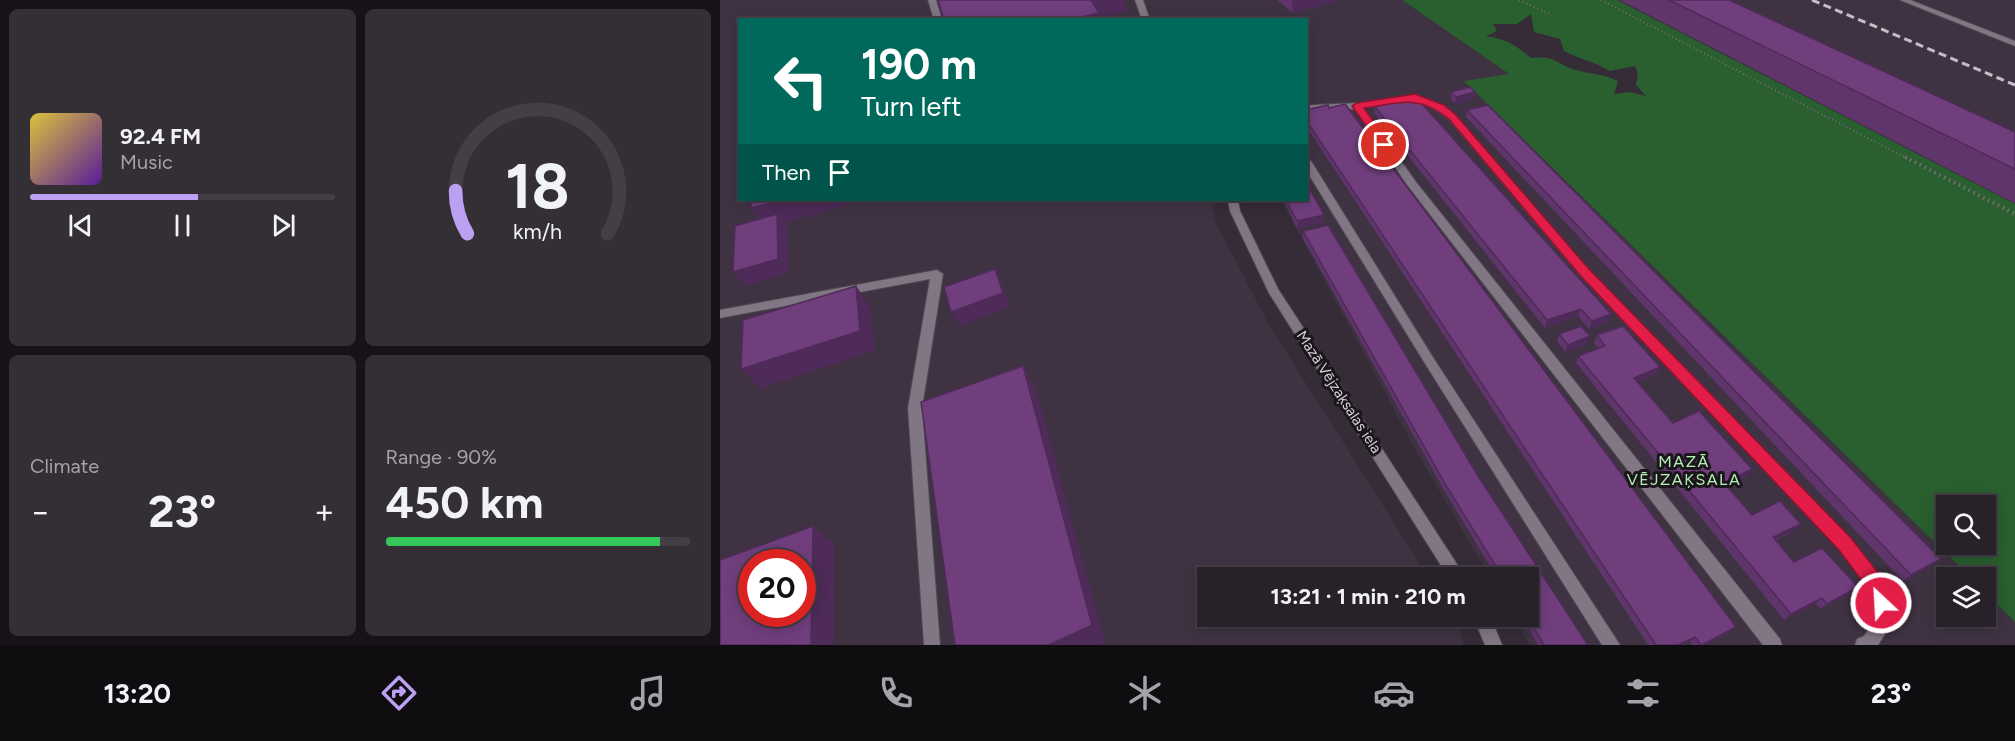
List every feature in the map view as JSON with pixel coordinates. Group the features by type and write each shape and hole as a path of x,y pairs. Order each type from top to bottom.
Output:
{"street":[{"path":"932,0 937,18"},
{"path":"1139,0 1145,18"},
{"path":"1904,0 2015,44"},
{"path":"1308,109 1316,107 1357,106 1415,97 1440,107 1452,117 1584,271 1845,544 1876,586 1886,620 1869,644 1863,645"},
{"path":"1357,106 1412,184 1774,645"},
{"path":"1308,164 1430,362 1612,645"},
{"name":"Mazā Vējzaķsalas iela","path":"1233,201 1235,211 1273,290 1451,567"},
{"path":"720,314 937,274 915,408 932,645"},
{"path":"1486,627 1494,645"}],"path":[{"path":"1519,0 1552,15"},
{"path":"1601,0 2015,214"}],"shaded area":[{"path":"720,0 1402,0 1510,75 1465,81 1936,544 1936,555 1948,555 1960,567 1936,567 1936,627 1996,627 1996,604 2015,622 2015,645 1530,645 1519,627 1539,627 1539,567 1484,567 1419,456 1282,201 1308,201 1308,18 738,18 738,201 1212,201 1215,221 1268,323 1422,567 1197,567 1197,627 1459,628 1464,645 720,645"},
{"path":"1617,0 2015,0 2015,204"}],"green space":[{"path":"1402,0 1617,0 2015,204 2015,622 1996,604 1996,567 1960,567 1948,555 1996,555 1996,495 1936,495 1936,544 1464,81 1509,74","holes":["1531,14 1534,32 1560,39 1564,51 1610,71 1635,66 1638,74 1636,85 1646,96 1630,92 1614,94 1618,81 1569,68 1551,59 1531,58 1510,43 1486,36 1497,31 1493,24 1517,24"]}],"building":[{"path":"938,0 1091,0 1099,13 1078,18 943,18"},
{"path":"1669,0 1729,0 2015,132 2015,169"},
{"path":"1470,87 1475,92 1456,97 1451,92"},
{"path":"1414,95 1611,314 1592,321 1581,309 1547,320 1375,107"},
{"path":"1345,104 1736,627 1702,645 1695,637 1678,645 1656,645 1308,123 1308,110 1328,105 1329,108"},
{"path":"1488,105 1941,559 1911,575 1467,110"},
{"path":"1308,186 1324,215 1297,221 1287,201 1308,201"},
{"path":"751,201 778,201 751,208"},
{"path":"777,214 778,259 733,272 735,226"},
{"path":"1328,225 1478,476 1537,567 1496,567 1444,482 1303,231"},
{"path":"995,269 1003,293 951,312 944,287"},
{"path":"856,286 860,331 741,369 743,320"},
{"path":"1581,326 1590,336 1568,345 1559,334"},
{"path":"1623,326 1660,367 1634,378 1673,423 1699,411 1752,469 1724,483 1752,515 1780,501 1801,524 1773,537 1794,562 1822,548 1858,587 1827,604 1822,598 1791,614 1578,356 1605,346 1597,335"},
{"path":"1023,366 1092,625 1049,645 955,645 921,402"},
{"path":"813,526 813,549 750,549"},
{"path":"738,553 738,627 811,627 811,645 720,645 720,560"},
{"path":"1539,570 1588,645 1544,645 1533,627 1539,627"}],"railway":[{"path":"1812,0 2015,85"}],"district":[{"name":"MAZĀ VĒJZAĶSALA","path":"1684,470"}],"route":[{"path":"1384,145 1357,106 1383,100 1415,97 1440,107 1452,117 1584,271 1845,544 1876,586 1881,603"}]}
